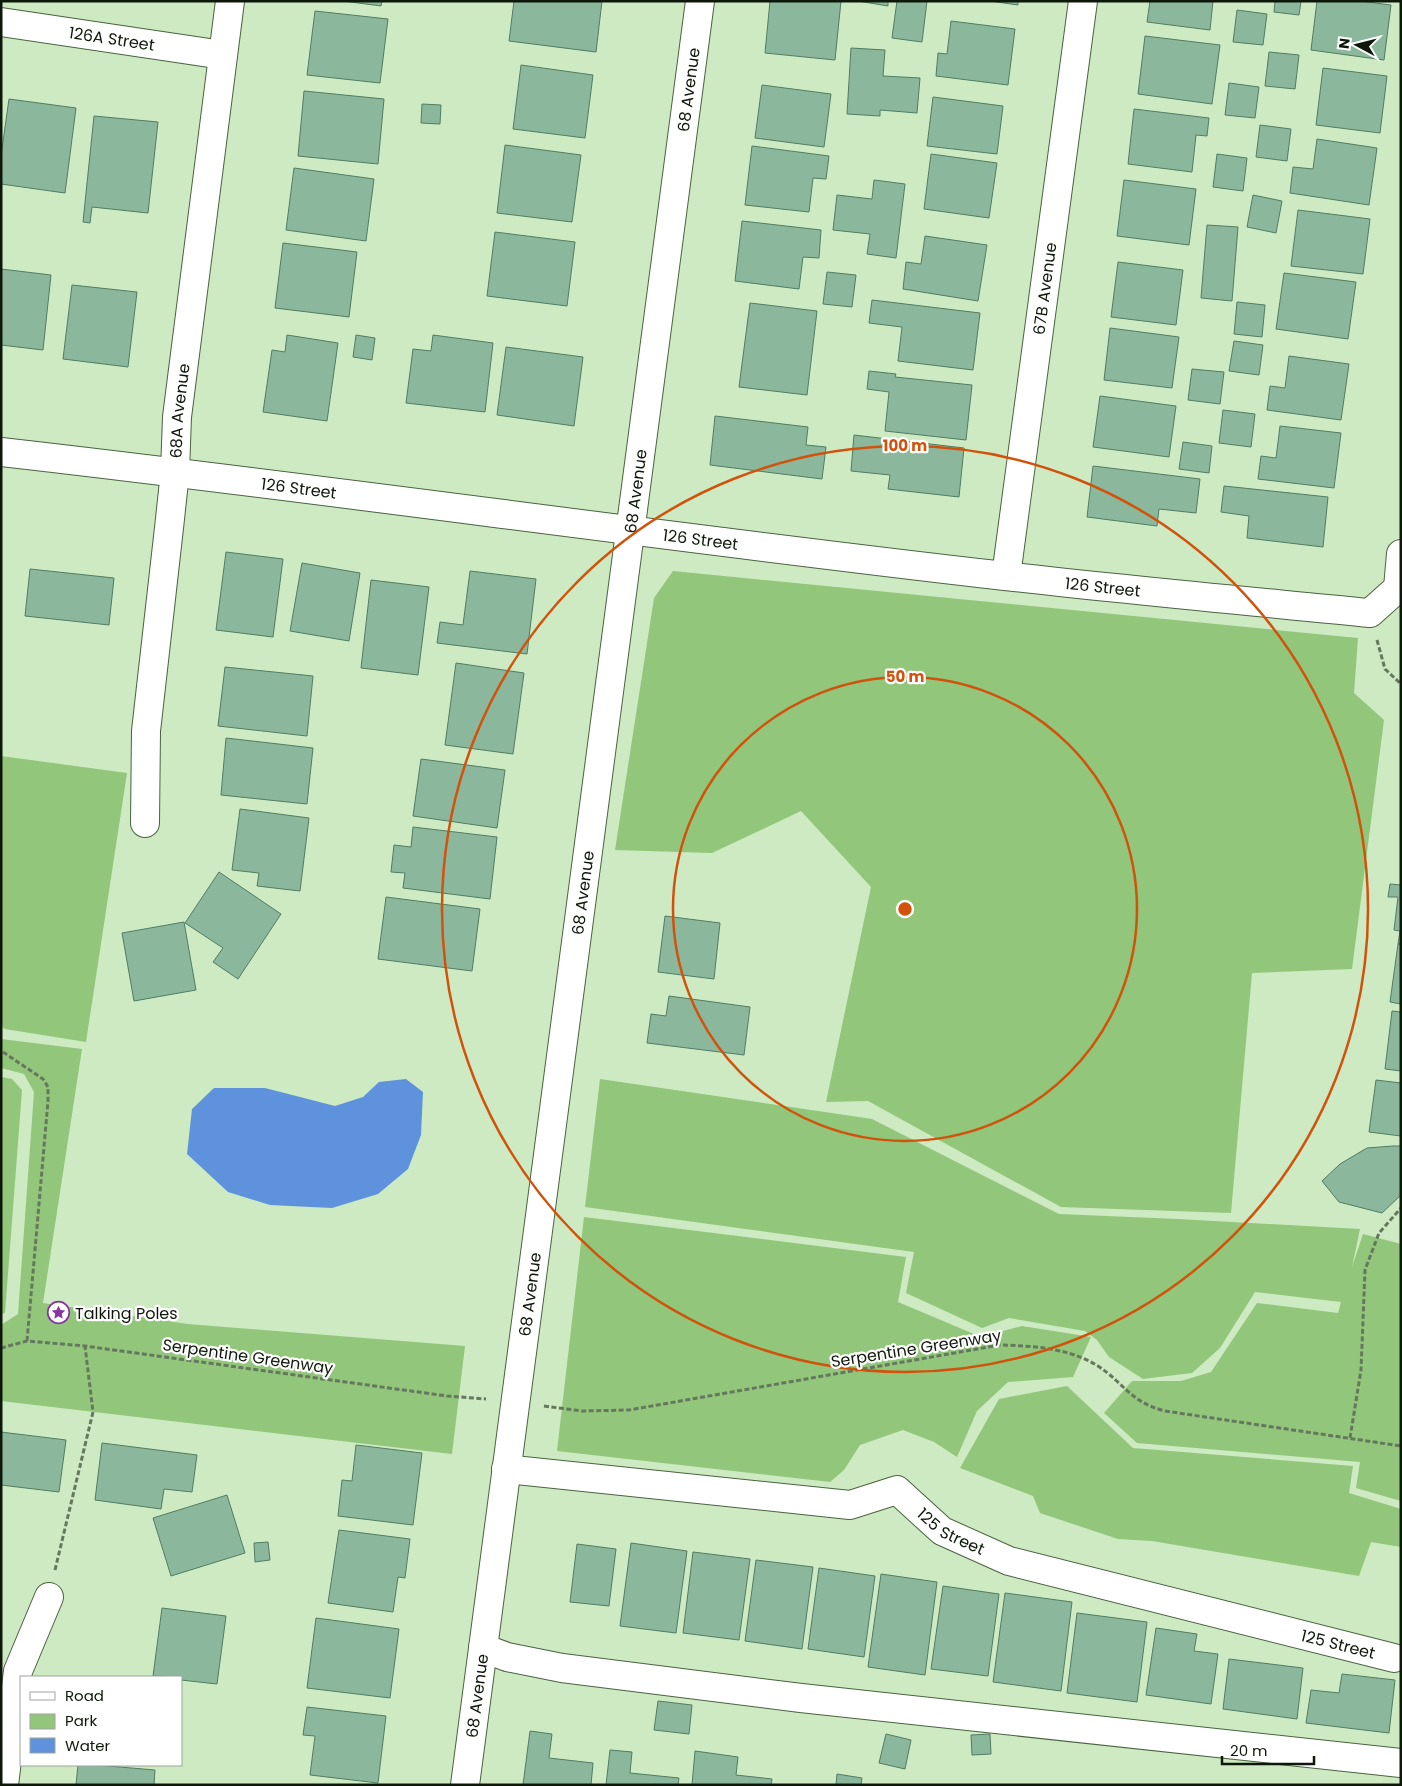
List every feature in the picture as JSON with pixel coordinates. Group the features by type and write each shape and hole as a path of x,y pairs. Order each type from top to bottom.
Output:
{"street":[{"name":"68A Avenue","path":"145,823 146,731 174,472 177,417 230,1"},
{"name":"68 Avenue","path":"465,1785 700,1"},
{"name":"67B Avenue","path":"1006,576 1083,1"},
{"name":"126A Street","path":"1,22 223,55"},
{"name":"126 Street","path":"1,452 1006,576 1370,613"},
{"path":"1370,613 1398,588 1401,554"},
{"name":"125 Street","path":"506,1469 850,1505 897,1490 942,1531 1009,1561 1394,1658"},
{"path":"4,1785 18,1671 49,1597"},
{"path":"483,1648 507,1657 562,1668 810,1699 1401,1763"}],"path":[{"path":"1370,613 1385,669 1401,684"},
{"path":"3,1052 43,1079 48,1087 48,1111 27,1341"},
{"path":"1350,1438 1361,1370 1365,1270 1378,1233 1401,1208"},
{"name":"Serpentine Greenway","path":"1,1348 27,1341 85,1346 447,1396 492,1400"},
{"name":"Serpentine Greenway","path":"537,1405 582,1411 629,1410 1000,1345 1028,1346 1056,1350 1084,1358 1100,1368 1135,1399 1150,1407 1165,1411 1401,1446"},
{"path":"49,1597 93,1412 85,1346"}],"green space":[{"path":"673,571 1358,638 1354,693 1384,720 1352,969 1252,973 1231,1213 1061,1207 868,1101 826,1102 871,887 801,811 712,853 615,850 654,598"},
{"path":"1,756 127,773 86,1042 5,1029 1,1026"},
{"path":"1,1039 82,1049 43,1303 188,1324 465,1346 452,1454 1,1401 1,1325 18,1314 34,1092 24,1074 1,1068"},
{"path":"1,1077 12,1079 22,1090 5,1313 1,1314"},
{"path":"600,1079 872,1119 1059,1214 1360,1229 1352,1267 1363,1234 1401,1244 1401,1501 1356,1488 1360,1462 1137,1443 1104,1413 1132,1381 1181,1381 1211,1372 1257,1303 1338,1313 1341,1302 1255,1292 1220,1348 1192,1373 1143,1379 1109,1357 1097,1340 1085,1331 1009,1318 982,1328 906,1293 914,1252 585,1207"},
{"path":"584,1217 906,1257 898,1302 981,1337 1022,1326 1091,1337 1073,1377 1008,1382 977,1411 957,1457 934,1442 903,1430 860,1445 844,1470 830,1482 557,1451"},
{"path":"1067,1386 1133,1448 1353,1466 1349,1493 1401,1509 1401,1547 1371,1542 1359,1576 1152,1541 1118,1539 1040,1513 1033,1496 960,1468 999,1399"}],"water":[{"path":"406,1079 423,1092 421,1135 408,1169 378,1194 332,1208 270,1205 228,1192 187,1154 192,1109 214,1088 265,1088 335,1106 363,1097 379,1082"}],"building":[{"path":"343,1 382,1 381,6"},
{"path":"514,1 602,1 596,52 509,41"},
{"path":"770,1 841,1 835,60 765,53"},
{"path":"858,1 888,1 888,6"},
{"path":"897,1 927,1 922,42 892,38"},
{"path":"990,1 1018,1 1018,5"},
{"path":"1150,1 1213,1 1210,30 1147,22"},
{"path":"1275,1 1301,1 1299,15 1274,12"},
{"path":"1317,1 1360,1 1391,5 1384,60 1311,50"},
{"path":"1237,10 1267,14 1263,45 1233,42"},
{"path":"315,11 388,19 380,83 307,75"},
{"path":"951,21 1015,29 1008,85 936,76 938,53 947,54"},
{"path":"1145,36 1220,45 1212,104 1138,94"},
{"path":"851,48 885,50 883,76 920,78 917,113 880,110 880,116 847,114"},
{"path":"1269,52 1299,55 1295,89 1265,86"},
{"path":"521,65 593,75 585,138 513,129"},
{"path":"1323,68 1387,76 1380,133 1316,125"},
{"path":"1229,83 1259,87 1255,118 1225,115"},
{"path":"762,85 831,94 824,147 755,138"},
{"path":"304,91 384,99 378,164 298,156"},
{"path":"933,97 1003,106 997,154 927,146"},
{"path":"9,99 76,108 65,193 1,184 1,156"},
{"path":"422,104 441,105 440,124 421,123"},
{"path":"1134,109 1209,118 1207,136 1196,135 1192,172 1128,164"},
{"path":"94,116 158,122 148,213 92,207 90,223 83,222"},
{"path":"1260,125 1291,129 1287,161 1256,157"},
{"path":"1317,139 1377,148 1369,205 1290,193 1293,167 1313,169"},
{"path":"505,145 581,155 572,222 497,213"},
{"path":"752,146 829,156 826,179 813,178 809,212 745,205"},
{"path":"931,154 997,163 989,218 924,209"},
{"path":"1217,154 1247,158 1243,191 1213,187"},
{"path":"294,168 374,179 366,241 286,230"},
{"path":"874,180 905,184 896,258 867,254 870,234 833,230 837,195 872,199"},
{"path":"1124,180 1196,189 1189,245 1117,236"},
{"path":"1253,195 1282,201 1276,233 1247,227"},
{"path":"1298,210 1370,219 1363,274 1291,266"},
{"path":"742,221 821,230 819,258 803,257 799,289 735,281"},
{"path":"1207,225 1238,227 1232,301 1201,298"},
{"path":"495,232 575,242 567,306 487,296"},
{"path":"925,236 987,245 978,301 903,289 906,262 921,264"},
{"path":"283,243 357,252 349,317 275,308"},
{"path":"1118,262 1183,270 1176,325 1111,317"},
{"path":"1,269 51,275 43,350 1,345"},
{"path":"827,272 856,275 852,307 823,304"},
{"path":"1284,273 1356,282 1348,339 1276,329"},
{"path":"72,285 137,292 128,367 63,359"},
{"path":"872,300 980,313 973,370 898,361 902,327 869,323"},
{"path":"1237,302 1265,305 1262,337 1234,334"},
{"path":"750,303 817,311 807,395 739,387"},
{"path":"1110,328 1179,337 1172,388 1104,380"},
{"path":"287,335 338,343 327,421 263,412 272,350 285,352"},
{"path":"356,335 375,338 372,360 353,357"},
{"path":"433,335 493,343 485,412 406,403 413,349 431,351"},
{"path":"1234,341 1263,345 1259,375 1229,371"},
{"path":"506,347 583,357 574,426 497,415"},
{"path":"1289,356 1349,364 1341,420 1267,410 1270,386 1285,388"},
{"path":"1192,369 1224,372 1220,404 1188,400"},
{"path":"869,371 896,374 895,377 972,385 966,440 885,431 889,392 867,389"},
{"path":"1100,396 1176,406 1169,457 1093,447"},
{"path":"1223,410 1255,414 1251,447 1219,443"},
{"path":"715,416 808,427 806,445 826,447 822,479 710,465"},
{"path":"1280,426 1341,433 1334,488 1258,479 1261,456 1276,458"},
{"path":"854,435 964,448 959,497 888,489 890,475 851,471"},
{"path":"1183,442 1212,446 1209,473 1179,469"},
{"path":"1093,466 1200,479 1196,513 1159,509 1157,526 1087,517"},
{"path":"1224,486 1328,497 1323,547 1247,538 1249,516 1221,512"},
{"path":"226,552 283,559 273,637 216,630"},
{"path":"302,563 360,573 349,641 290,631"},
{"path":"30,569 114,578 109,625 25,616"},
{"path":"470,571 536,579 527,654 437,643 440,622 463,625"},
{"path":"371,580 429,587 418,675 361,668"},
{"path":"456,663 524,673 513,754 445,745"},
{"path":"225,667 313,676 307,736 218,726"},
{"path":"226,738 313,748 307,804 221,795"},
{"path":"421,759 505,770 497,828 413,816"},
{"path":"240,809 309,818 300,891 257,886 259,873 232,870"},
{"path":"413,827 497,837 490,899 403,888 405,873 391,872 394,845 411,847"},
{"path":"219,872 281,914 238,979 213,962 223,948 185,923"},
{"path":"1390,884 1401,885 1401,944 1398,944 1400,931 1394,930 1398,897 1388,897"},
{"path":"386,897 480,909 472,971 378,959"},
{"path":"665,916 720,923 714,979 658,972"},
{"path":"184,922 196,990 134,1001 122,933"},
{"path":"1398,944 1401,944 1401,1004 1390,1002"},
{"path":"669,996 750,1007 744,1055 647,1043 651,1014 666,1016"},
{"path":"1392,1011 1401,1012 1401,1071 1385,1069"},
{"path":"1376,1080 1401,1083 1401,1136 1369,1132"},
{"path":"1401,1146 1401,1195 1382,1213 1339,1202 1322,1181 1340,1164 1367,1148"},
{"path":"1,1432 66,1440 59,1492 1,1485"},
{"path":"102,1443 197,1455 192,1492 164,1489 161,1509 95,1500"},
{"path":"356,1445 422,1453 413,1525 338,1516 342,1480 352,1481"},
{"path":"227,1495 245,1553 171,1576 153,1518"},
{"path":"339,1530 410,1539 405,1578 398,1577 393,1612 328,1603"},
{"path":"268,1542 270,1560 255,1562 254,1543"},
{"path":"631,1543 687,1551 676,1633 620,1626"},
{"path":"577,1544 616,1549 609,1606 570,1602"},
{"path":"693,1552 750,1559 739,1640 683,1633"},
{"path":"756,1560 813,1567 802,1649 745,1641"},
{"path":"819,1568 875,1576 864,1657 808,1649"},
{"path":"881,1574 937,1582 925,1675 868,1667"},
{"path":"943,1586 999,1594 988,1676 931,1669"},
{"path":"1005,1593 1072,1602 1061,1691 993,1682"},
{"path":"162,1608 226,1616 217,1684 182,1680 182,1676 153,1676"},
{"path":"1077,1613 1147,1622 1137,1702 1067,1693"},
{"path":"316,1618 399,1629 390,1698 307,1688"},
{"path":"1156,1628 1197,1634 1194,1651 1218,1654 1211,1704 1146,1695"},
{"path":"1229,1659 1303,1668 1297,1719 1223,1709"},
{"path":"1342,1674 1395,1680 1389,1733 1306,1723 1311,1690 1339,1693"},
{"path":"658,1701 692,1705 689,1734 654,1730"},
{"path":"307,1707 386,1716 378,1783 310,1775 315,1736 303,1735"},
{"path":"530,1731 552,1734 549,1758 593,1763 591,1785 523,1785"},
{"path":"886,1734 911,1740 905,1769 879,1763"},
{"path":"990,1734 991,1754 972,1755 971,1735"},
{"path":"610,1750 632,1752 630,1773 679,1778 678,1785 606,1785"},
{"path":"695,1751 738,1757 736,1775 772,1779 771,1785 692,1785"},
{"path":"78,1766 108,1766 155,1770 154,1785 76,1785"},
{"path":"837,1774 862,1778 861,1785 836,1785"}],"place":[{"name":"Talking Poles","path":"59,1313"}]}
